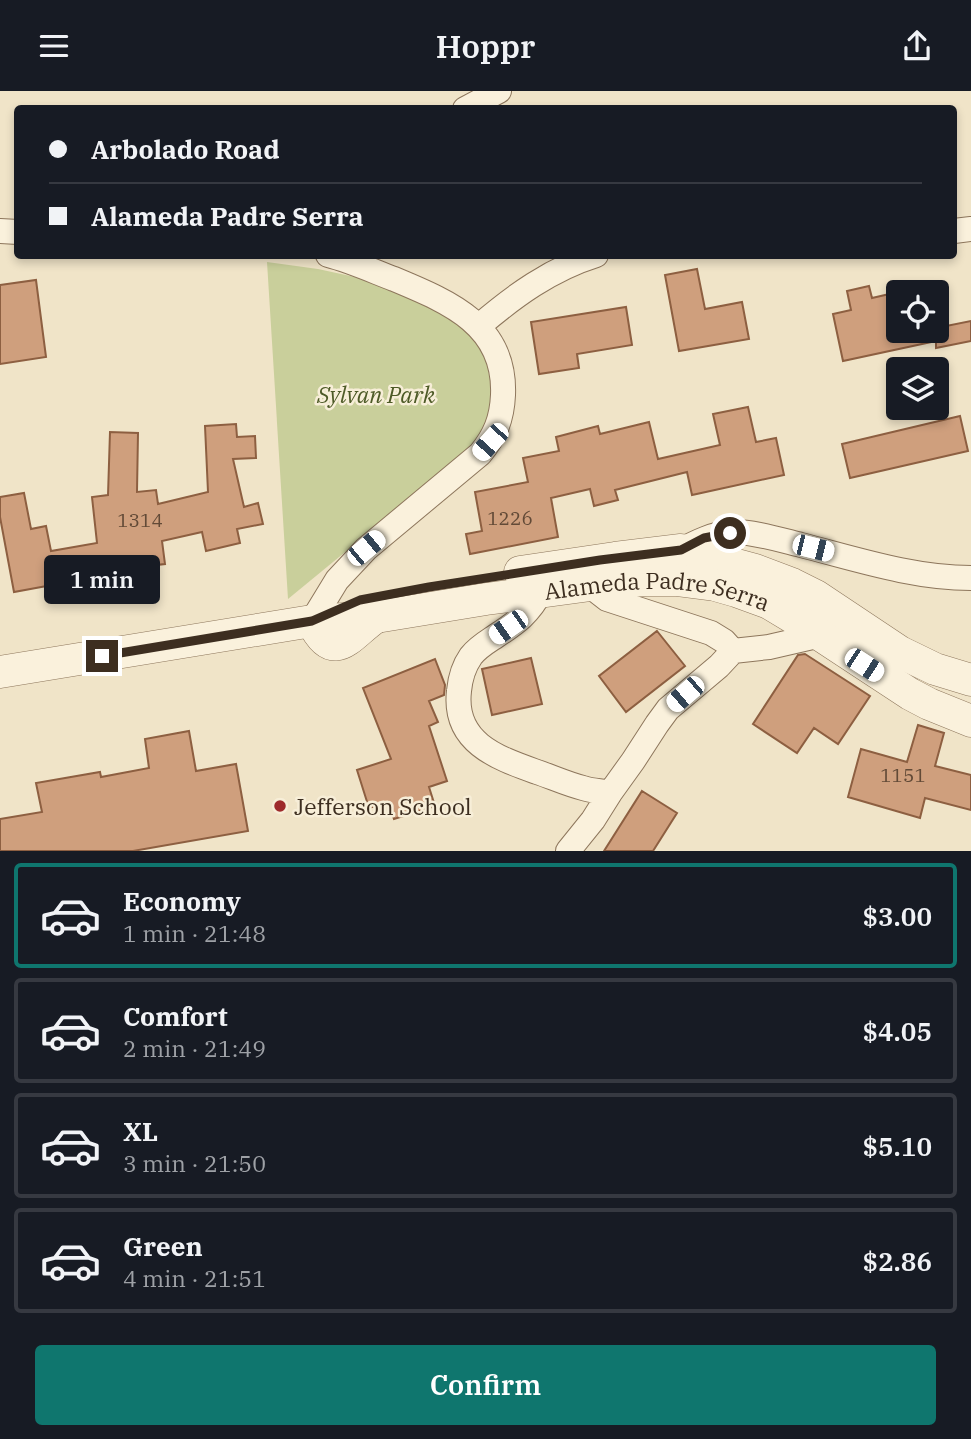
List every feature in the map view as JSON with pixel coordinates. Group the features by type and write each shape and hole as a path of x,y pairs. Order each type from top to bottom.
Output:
{"street":[{"path":"473,105 499,91"},
{"path":"312,621 337,580 366,548 480,454 495,433 503,406 503,378 495,351 470,317 439,297 340,259"},
{"path":"479,326 534,283 585,259"},
{"path":"681,550 704,538 736,532 904,570 971,578"},
{"name":"Alameda Padre Serra","path":"312,621 360,600 536,570 681,550 755,570 792,584 816,596 900,652 935,669 971,680"},
{"name":"Alameda Padre Serra","path":"0,672 312,621 376,617 589,585 646,580 689,581 715,585 769,603 910,694 971,721"},
{"path":"589,585 613,602 710,633 724,641 733,651"},
{"path":"541,591 530,610 481,646 466,663 458,695 461,719 475,741 505,760 583,788 610,793"},
{"path":"568,851 593,820 668,709 733,651 769,647 821,635"}],"green space":[{"name":"Sylvan Park","path":"267,262 355,277 420,302 462,327 484,350 496,404 479,442 288,599"}],"building":[{"path":"697,269 705,309 742,302 749,339 679,351 665,275"},
{"path":"36,280 46,357 0,364 0,285"},
{"path":"869,286 872,298 886,295 886,343 927,343 843,361 833,314 851,310 847,291"},
{"path":"626,307 632,345 577,354 579,368 539,374 531,322"},
{"path":"971,321 971,341 936,348 936,343 949,343 949,325"},
{"path":"748,407 756,442 776,438 784,475 692,495 687,472 615,490 618,500 594,506 590,489 551,498 558,537 470,554 466,534 482,531 475,492 528,482 523,458 559,451 556,437 598,426 600,434 649,422 658,459 720,445 713,414"},
{"path":"960,416 968,451 850,478 842,444"},
{"path":"236,424 237,437 255,436 256,458 233,459 244,507 258,503 263,524 237,529 240,543 206,551 202,532 162,541 165,564 73,574 74,581 14,592 0,517 0,497 24,493 31,529 46,526 51,551 97,543 92,497 108,495 110,432 138,433 137,492 156,490 158,504 208,492 205,426"},
{"path":"657,631 685,666 626,712 599,676"},
{"path":"805,654 870,696 838,744 814,728 797,753 753,724 798,655"},
{"path":"531,658 542,704 492,715 482,669"},
{"path":"435,659 445,685 444,695 429,701 438,722 429,726 447,781 429,787 435,806 394,819 388,802 369,808 357,770 391,759 363,688"},
{"path":"918,725 944,733 935,766 971,775 971,810 925,798 920,818 848,797 861,749 907,762"},
{"path":"189,731 196,771 236,764 248,831 133,851 0,851 0,819 42,812 36,783 100,772 101,777 149,768 145,739"},
{"path":"642,791 677,813 653,851 604,851"}],"place":[{"name":"Jefferson School","path":"280,806"}],"route":[{"path":"102,656 312,621 360,600 429,587 681,550 704,538 730,533"}]}
